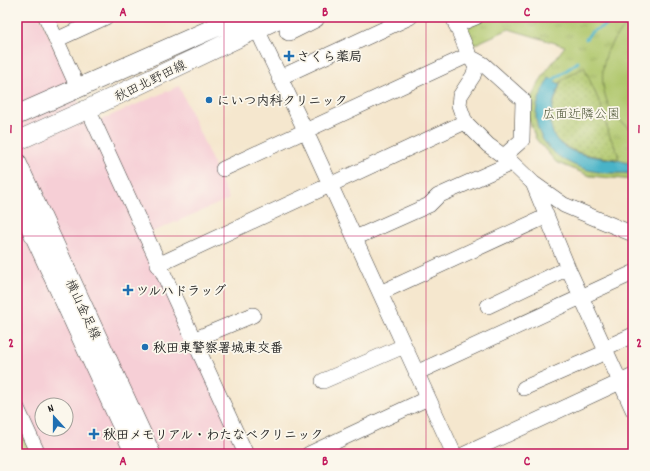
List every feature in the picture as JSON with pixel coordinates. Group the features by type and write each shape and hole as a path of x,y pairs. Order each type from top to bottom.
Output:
{"main road":[{"name":"秋田北野田線","path":"17,115 105,76 200,25 239,17"},
{"name":"秋田北野田線","path":"17,141 117,96 226,43 253,23 285,24 315,17"},
{"name":"横山金足線","path":"17,163 102,366 135,454"},
{"name":"横山金足線","path":"17,198 102,366 151,454"}],"street":[{"path":"46,17 78,88"},
{"path":"56,40 106,17"},
{"path":"279,78 410,17"},
{"path":"476,17 454,21 469,56 476,66 473,76 460,96 459,105 465,122 488,145 507,158 533,183 564,205 633,234"},
{"path":"253,23 306,132 454,454"},
{"path":"223,169 469,56"},
{"path":"355,238 429,205 438,196 504,166 507,158 522,140 523,100 482,64 469,56"},
{"path":"88,109 158,265 246,454"},
{"path":"158,265 465,122"},
{"path":"533,183 545,217 606,350 627,379 633,410"},
{"path":"380,293 545,217"},
{"path":"488,306 568,268"},
{"path":"416,373 633,274"},
{"path":"194,340 253,315"},
{"path":"524,388 606,350 633,335"},
{"path":"323,381 404,346"},
{"path":"465,454 627,379"},
{"path":"309,454 428,398"},
{"path":"17,408 38,454"}],"shaded area":[{"path":"17,17 40,17 89,125 179,86 229,199 150,233 250,454 44,454 36,437 74,437 74,397 34,397 34,432 17,394"}],"green space":[{"name":"広面近隣公園","path":"480,17 633,17 633,180 590,176 556,162 536,139 525,109 544,74 565,46 509,29 473,45 464,24"},
{"path":"633,21 633,130 619,120 612,112 606,100 603,87 603,74 604,62 614,39 622,29"},
{"path":"584,67 601,106 609,134 618,154 618,159 598,157 575,151 564,146 556,139 551,131 550,120 553,105 561,81"},
{"path":"17,415 35,454 17,454"}],"water":[{"path":"549,78 560,84 552,108 551,118 555,137 561,144 571,150 585,155 615,160 633,165 633,174 603,173 588,170 567,161 557,155 549,147 542,138 538,128 536,111 542,91"}],"waterway":[{"path":"586,39 591,32 623,17"},
{"path":"553,80 578,62"}],"place":[{"name":"さくら薬局","path":"289,56"},
{"name":"にいつ内科クリニック","path":"209,100"},
{"name":"ツルハドラッグ","path":"128,290"},
{"name":"秋田東警察署城東交番","path":"145,347"},
{"name":"秋田メモリアル・わたなべクリニック","path":"94,434"}]}
